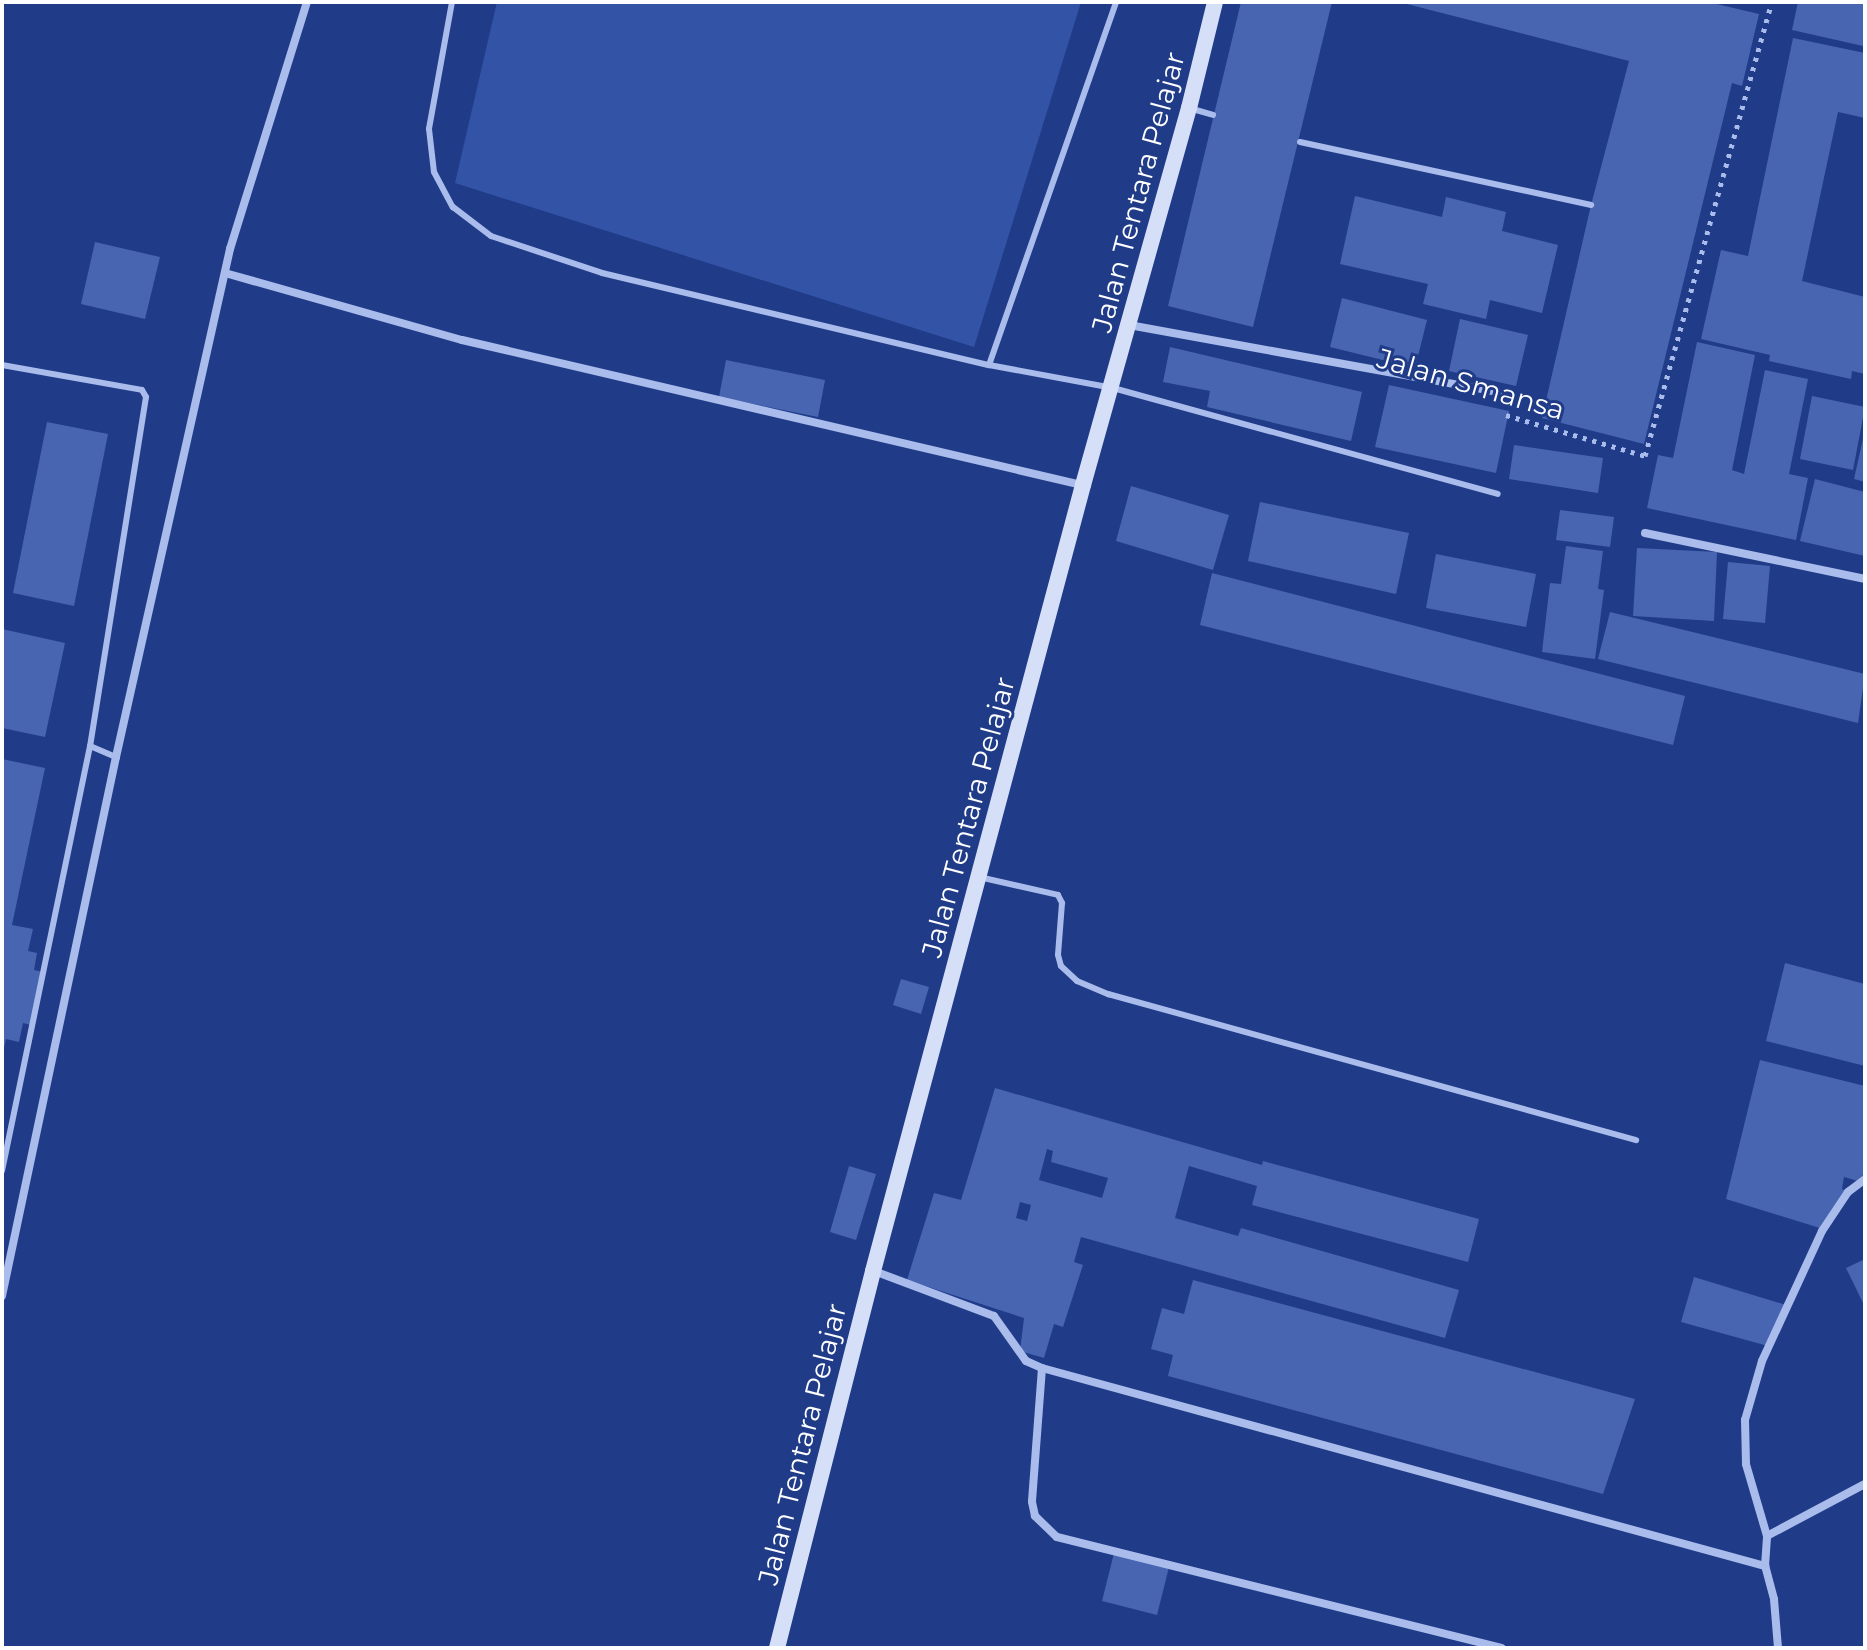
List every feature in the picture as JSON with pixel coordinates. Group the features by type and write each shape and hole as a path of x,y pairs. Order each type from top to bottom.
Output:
{"main road":[{"name":"Jalan Tentara Pelajar","path":"777,1648 873,1271 1083,485 1113,388 1189,108 1215,2"}],"street":[{"path":"2,1296 116,757 225,273 307,2"},
{"path":"225,273 462,340 1083,485"},
{"path":"1129,325 1507,394"},
{"path":"1645,533 1865,579"},
{"path":"1778,1648 1774,1599 1765,1566 1767,1536 1746,1464 1745,1420 1762,1361 1822,1231 1848,1192 1865,1179"},
{"path":"873,1271 994,1316 1026,1361 1042,1368 1765,1566"},
{"path":"1042,1368 1032,1502 1035,1516 1057,1537 1501,1648"},
{"path":"1767,1536 1865,1484"}],"lane":[{"path":"452,2 429,129 434,172 453,207 491,236 602,273 989,365 1113,388 1498,494"},
{"path":"989,365 1116,2"},
{"path":"1189,108 1213,115"},
{"path":"1300,142 1591,205"},
{"path":"2,365 142,390 146,397 90,746 2,1171"},
{"path":"90,746 116,757"},
{"path":"979,877 1052,891 1058,895 1062,903 1058,955 1061,966 1077,981 1108,994 1636,1140"}],"path":[{"name":"Jalan Smansa","path":"1495,412 1645,456 1772,2"}],"shaded area":[{"path":"497,2 1081,2 974,347 455,183"}],"building":[{"path":"1241,2 1332,2 1253,327 1168,306"},
{"path":"1399,2 1708,2 1759,14 1742,86 1732,83 1644,444 1542,418 1591,205 1629,61"},
{"path":"1798,2 1865,2 1863,46 1792,30"},
{"path":"1793,38 1865,53 1865,118 1838,112 1802,281 1865,297 1865,374 1852,371 1851,379 1769,361 1770,355 1701,339 1721,250 1748,256"},
{"path":"1355,196 1442,217 1446,197 1506,212 1502,231 1558,245 1542,313 1490,300 1486,319 1423,304 1428,284 1340,264"},
{"path":"95,242 160,257 145,319 81,304"},
{"path":"1342,298 1427,320 1415,368 1330,347"},
{"path":"1460,319 1528,335 1516,386 1449,371"},
{"path":"1697,342 1755,355 1732,470 1744,474 1765,370 1808,379 1789,474 1808,478 1796,540 1647,508 1658,455 1673,458"},
{"path":"1170,347 1362,392 1351,441 1207,407 1210,391 1163,382"},
{"path":"726,360 825,380 818,417 719,397"},
{"path":"1389,385 1509,411 1496,473 1375,447"},
{"path":"1812,396 1865,407 1853,470 1800,459"},
{"path":"47,422 108,434 74,606 13,593"},
{"path":"1865,435 1865,482 1854,479"},
{"path":"1514,445 1603,458 1598,493 1509,479"},
{"path":"1815,479 1865,492 1865,556 1800,541"},
{"path":"1131,486 1229,515 1213,570 1116,541"},
{"path":"1260,502 1409,533 1396,594 1248,561"},
{"path":"1560,510 1614,517 1610,547 1556,540"},
{"path":"1566,546 1603,551 1598,589 1604,590 1595,659 1542,652 1550,583 1561,584"},
{"path":"1637,548 1717,552 1714,621 1633,616"},
{"path":"1436,554 1536,574 1526,627 1426,608"},
{"path":"1728,562 1770,566 1765,623 1723,619"},
{"path":"1212,573 1685,696 1673,745 1200,625"},
{"path":"1610,612 1865,674 1858,723 1598,659"},
{"path":"2,629 65,643 45,737 2,728"},
{"path":"2,759 45,768 12,925 33,929 28,951 37,953 34,970 43,972 31,1025 23,1023 19,1042 6,1039 3,1052"},
{"path":"1785,963 1865,984 1865,1066 1766,1041"},
{"path":"901,979 929,987 921,1014 893,1005"},
{"path":"1760,1060 1865,1086 1865,1166 1861,1182 1844,1177 1842,1189 1846,1191 1823,1229 1726,1199"},
{"path":"995,1088 1262,1165 1263,1161 1479,1219 1468,1262 1252,1205 1257,1186 1189,1166 1175,1218 1238,1236 1241,1228 1459,1290 1445,1338 1081,1237 1074,1262 1083,1265 1063,1327 1054,1324 1044,1358 1020,1351 1024,1318 907,1280 934,1193 961,1200","holes":["1047,1149 1053,1151 1051,1162 1108,1178 1102,1198 1039,1180","1020,1202 1031,1205 1027,1221 1016,1218"]},
{"path":"849,1166 876,1174 856,1240 830,1232"},
{"path":"1865,1259 1865,1307 1846,1268"},
{"path":"1694,1277 1786,1305 1768,1346 1681,1322"},
{"path":"1193,1280 1635,1399 1603,1494 1168,1376 1173,1355 1151,1349 1162,1308 1184,1314"},
{"path":"1114,1553 1169,1567 1157,1615 1102,1601"}]}
